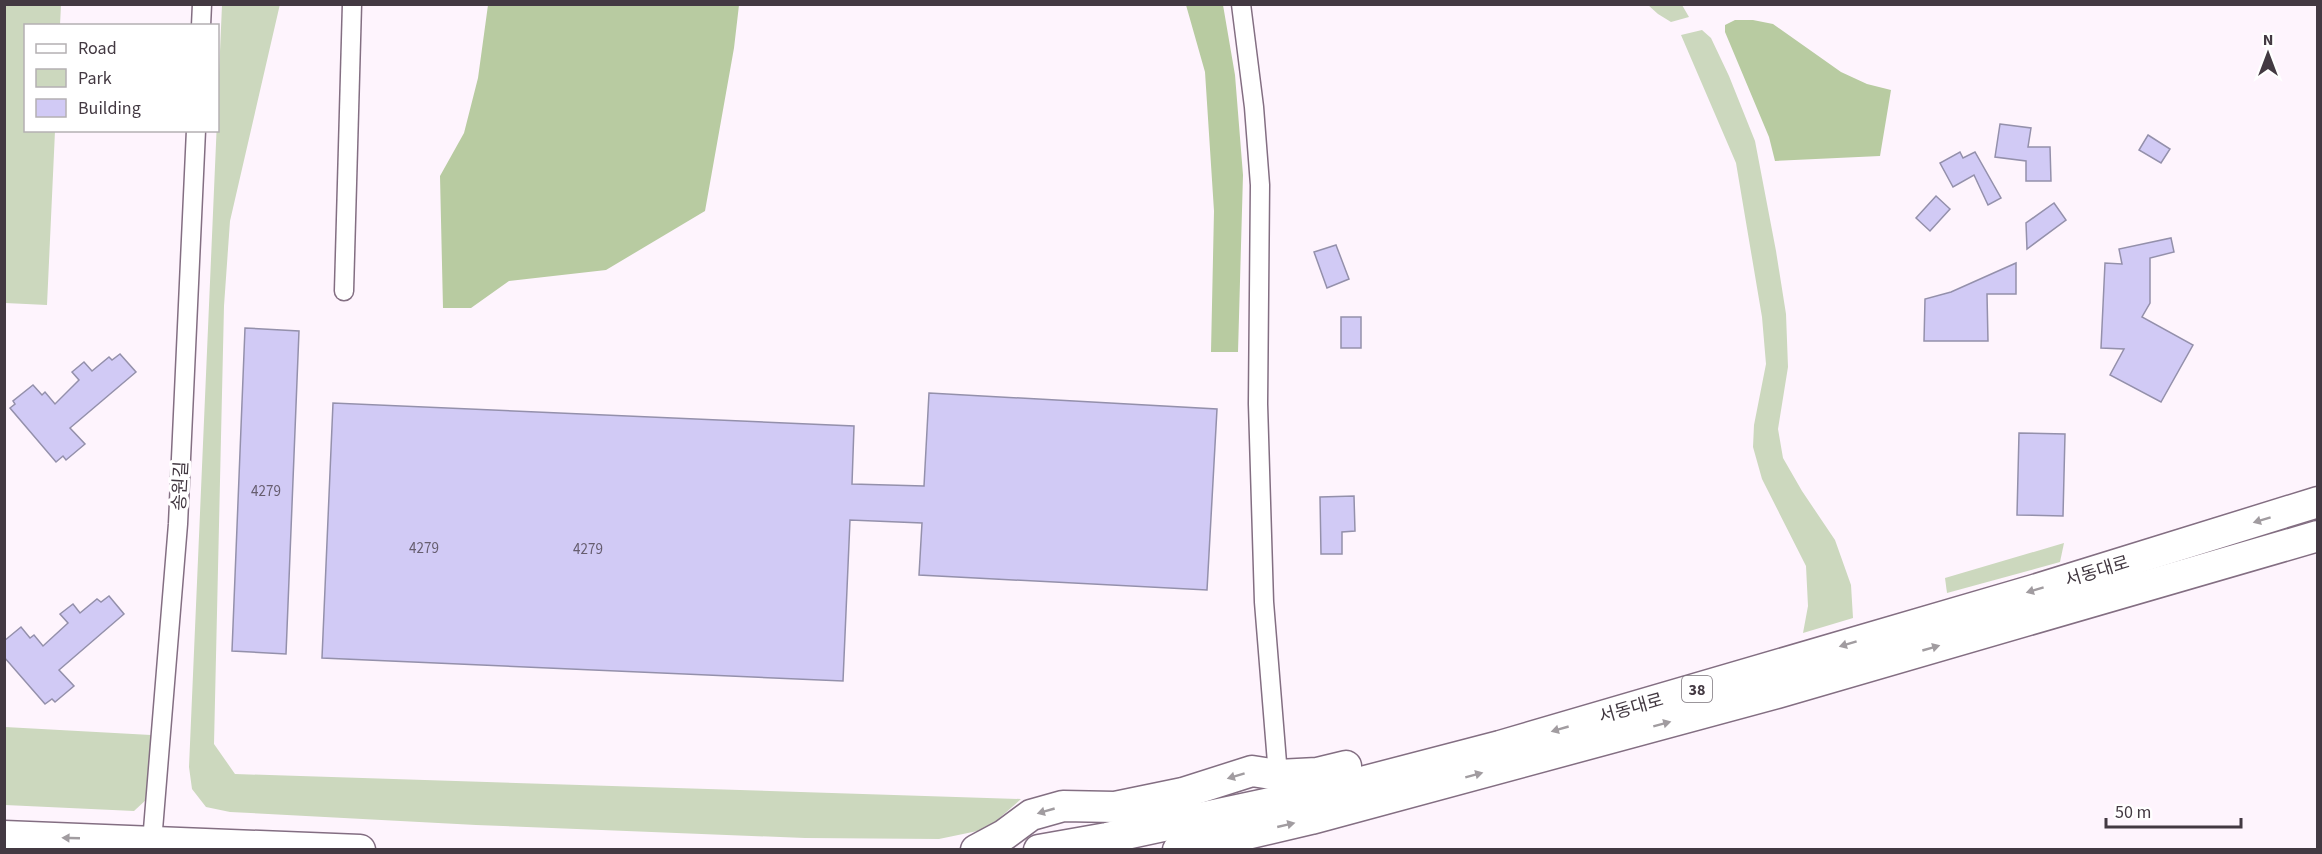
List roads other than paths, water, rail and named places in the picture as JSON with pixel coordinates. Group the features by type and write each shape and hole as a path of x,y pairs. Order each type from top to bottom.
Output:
{"main road":[{"name":"서동대로","path":"1039,849 1067,847 1331,790 1500,746 2034,590 2318,502"},
{"name":"서동대로","path":"1178,849 1221,844 1777,693 2318,536"},
{"path":"976,849 1004,835 1031,815 1063,806 1115,807 1183,793 1252,771 1278,775 1317,773 1419,748 1500,746"},
{"path":"4,836 360,849"}],"street":[{"path":"201,24 202,4"},
{"path":"344,291 352,4"},
{"path":"1241,4 1254,107 1260,185 1258,404 1264,602 1278,775"},
{"name":"송원길","path":"152,842 178,524 196,132"}]}
